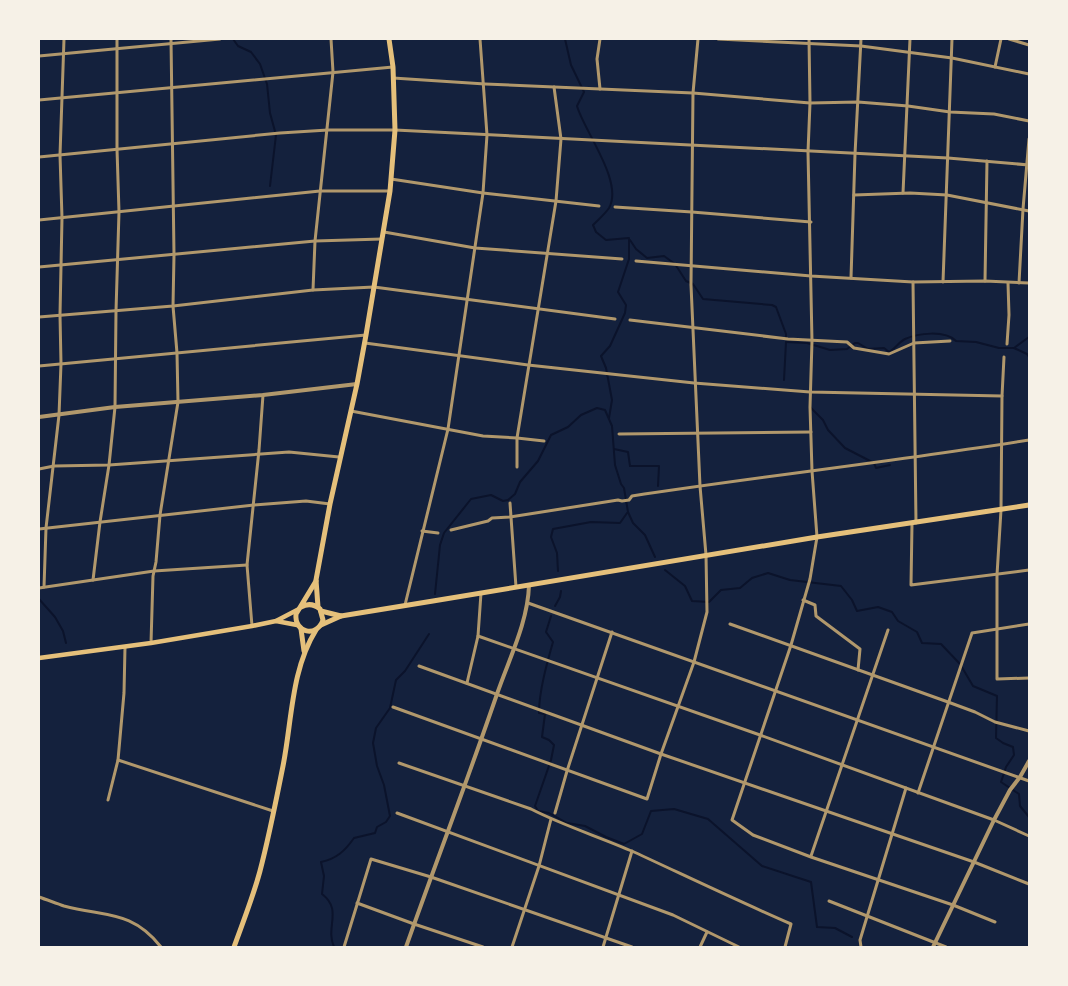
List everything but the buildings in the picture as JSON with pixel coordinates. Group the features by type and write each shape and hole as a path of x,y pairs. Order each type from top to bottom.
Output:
{"highway":[{"path":"322,625 323,616 320,609 316,580 339,457 357,384 390,191 395,130 393,67 389,39"},
{"path":"234,947 260,871 285,752 296,677 304,654 316,630 322,625 341,616 817,537 1029,505"},
{"path":"304,654 296,620 300,608 316,580"},
{"path":"300,608 309,604 341,616"},
{"path":"299,627 306,631 316,630"}],"main road":[{"path":"39,658 151,643 252,626 276,621 300,608"},
{"path":"276,621 299,627"}],"street":[{"path":"44,587 46,528 59,415 61,364 62,218 60,155 64,39"},
{"path":"93,580 115,407 119,212 116,149 117,39"},
{"path":"151,643 154,572 160,515 178,402 177,353 172,306 174,255 171,39"},
{"path":"39,56 220,39"},
{"path":"313,290 315,241 333,72 331,39"},
{"path":"405,606 448,429 483,193 487,135 485,84 480,39"},
{"path":"600,39 598,59 600,89"},
{"path":"393,707 647,799 694,662 707,612 706,555 694,383 691,282 694,93 698,39"},
{"path":"718,39 809,41 861,46 952,58 1029,74"},
{"path":"851,278 861,39"},
{"path":"903,193 910,39"},
{"path":"943,282 952,39"},
{"path":"995,67 1001,39"},
{"path":"1009,39 1029,45"},
{"path":"809,41 810,103 808,152 811,222 812,344 810,392 812,470 817,537 810,579 791,644 732,820 753,835 811,857 953,905 996,922"},
{"path":"39,100 393,67"},
{"path":"393,78 694,93 810,103 858,102 950,112 994,114 1029,121"},
{"path":"517,467 517,438 556,201 562,139 554,87"},
{"path":"39,157 328,130 395,130 948,158 1028,165"},
{"path":"1019,283 1029,139"},
{"path":"985,282 987,161"},
{"path":"391,179 483,193 599,206"},
{"path":"39,220 320,191 390,191"},
{"path":"854,195 903,193 947,195 1029,211"},
{"path":"615,207 811,222"},
{"path":"384,232 475,248 547,255 622,259"},
{"path":"39,267 315,241 382,239"},
{"path":"636,261 811,276 913,282 1029,284"},
{"path":"913,282 916,457 911,585 1029,570"},
{"path":"1006,344 1009,315 1008,283"},
{"path":"39,317 172,306 313,290 374,287 615,318"},
{"path":"630,320 786,339 812,344 847,342 854,348 889,354 914,341 950,341"},
{"path":"39,366 366,335"},
{"path":"364,343 528,365 609,372 694,383 810,392 1002,396"},
{"path":"1004,357 1001,445 1002,510 997,575 997,679 1029,678"},
{"path":"39,417 115,407 262,395 357,384"},
{"path":"252,626 246,564 254,504 262,395"},
{"path":"351,410 483,436 544,441"},
{"path":"619,434 811,432"},
{"path":"451,530 488,522 492,518 629,500 632,496 1029,440"},
{"path":"39,469 54,466 109,465 289,452 339,457"},
{"path":"39,529 254,504 306,501 330,504"},
{"path":"510,503 516,587"},
{"path":"422,531 438,533"},
{"path":"39,588 154,572 246,564"},
{"path":"406,947 514,648 528,603 529,585"},
{"path":"466,683 478,636 482,593"},
{"path":"804,600 815,605 816,616 860,649 858,670"},
{"path":"528,603 1029,781"},
{"path":"730,624 791,644 948,702 995,722 1029,731"},
{"path":"918,793 972,633 1029,624"},
{"path":"811,857 888,630"},
{"path":"555,813 612,632"},
{"path":"478,636 760,735 994,820 1029,836"},
{"path":"108,800 118,760 124,693 125,646"},
{"path":"419,666 661,754 974,862 1029,884"},
{"path":"118,760 273,811"},
{"path":"933,945 994,820 1010,790 1029,761"},
{"path":"399,763 531,809 551,820 632,851 791,924 785,947"},
{"path":"861,947 860,940 906,788"},
{"path":"397,813 619,894 673,916 739,947"},
{"path":"512,947 539,866 551,820"},
{"path":"603,947 632,851"},
{"path":"344,947 371,859 430,877 632,947"},
{"path":"39,897 64,906 125,918 146,931 162,947"},
{"path":"829,901 933,945 946,947"},
{"path":"357,903 483,947"},
{"path":"700,947 707,932"}],"waterway":[{"path":"233,39 238,46 251,52 260,64 267,84 270,113 276,135 270,186"},
{"path":"565,39 571,65 584,92 577,106 601,157 611,185 612,197 609,208 593,225 596,232 606,240 629,238 629,259 618,292 626,305 625,313 610,346 601,356 606,368 612,400 609,418"},
{"path":"630,240 636,249 647,258 664,256 675,264 686,281 693,284 703,299 772,305 776,307 786,338"},
{"path":"786,342 807,343 830,350 847,349 858,343 868,349 884,348 889,352 905,339 924,334 945,335 956,341 976,342 999,348 1014,348 1029,337"},
{"path":"784,380 786,342"},
{"path":"1014,348 1027,354 1029,357"},
{"path":"435,594 440,545 444,533 471,499 491,495 503,501 508,500 515,494 520,482 538,461 551,435 568,427 581,415 597,408 605,410 612,426 615,465 624,488 628,512 633,523 645,535 655,557"},
{"path":"811,408 845,448 874,463 876,468 890,465"},
{"path":"614,449 628,452 630,466 659,466 658,486"},
{"path":"558,571 557,553 551,537 553,529 591,522 620,523 627,513"},
{"path":"665,570 685,586 692,601 709,602 721,590 740,588 752,578 768,573 790,580 841,586 852,600 857,611 878,607 892,612 898,621 917,632 922,643 941,644 960,664 973,686 997,696 996,738 1013,747 1014,755 1006,767 1001,782 1019,794 1020,806 1029,817"},
{"path":"555,606 561,591"},
{"path":"39,599 55,617 63,631 66,643"},
{"path":"551,616 546,632 553,642 542,686 539,713 545,714 542,737 554,745 551,760 535,806 538,811 549,813 567,823 585,826 624,844 642,834 651,811 674,809 708,819 762,866 811,882 817,927 835,928 852,937"},
{"path":"334,947 331,933 333,913 328,900 322,894 324,876 321,862 340,854 354,838 375,833 377,827 386,822 390,816 373,743 376,728 390,708 396,680 405,671 429,634"}]}
